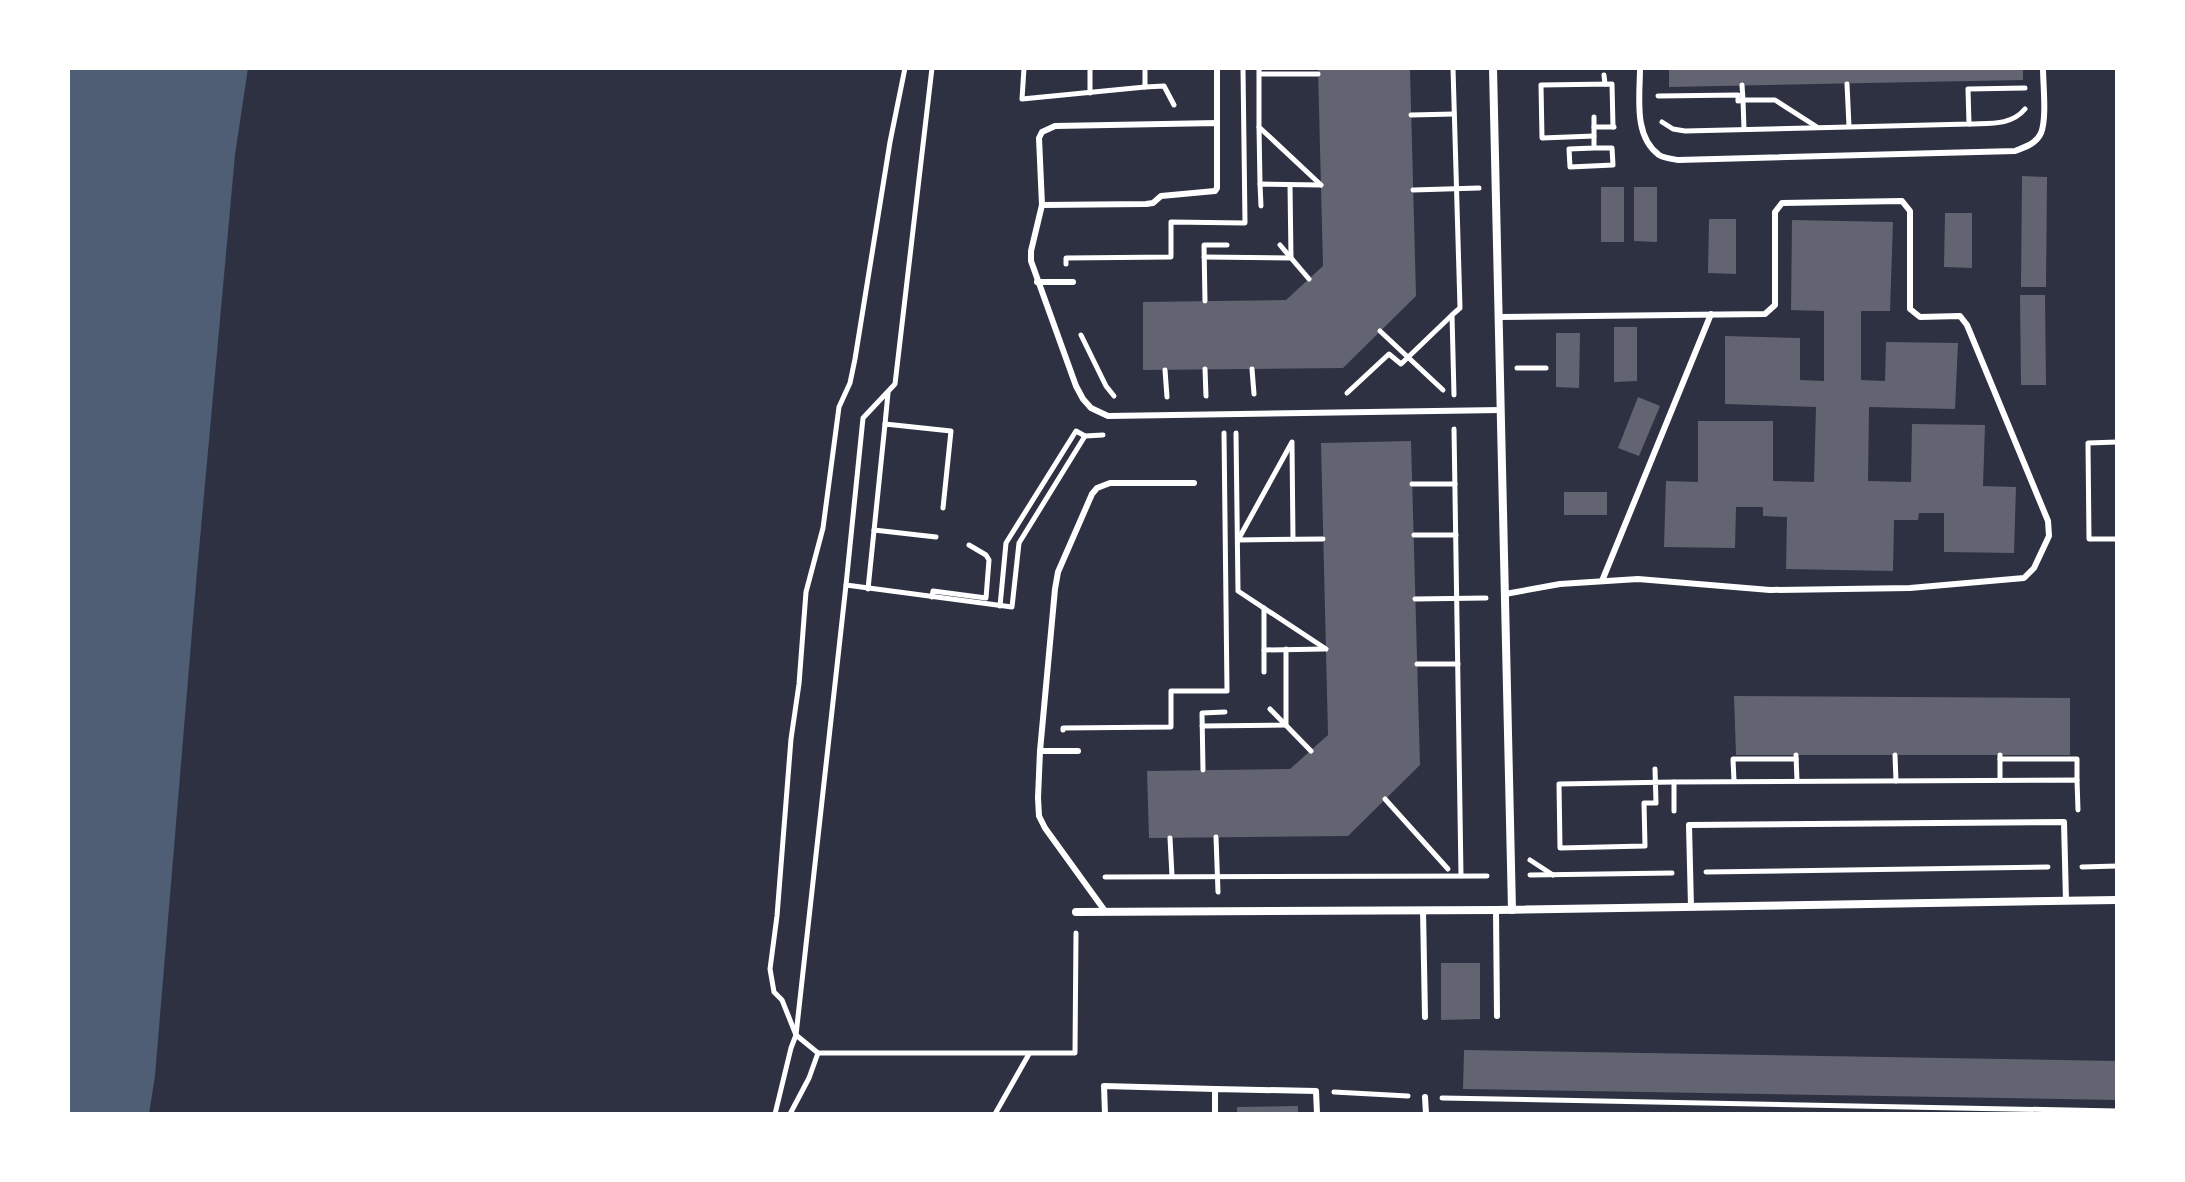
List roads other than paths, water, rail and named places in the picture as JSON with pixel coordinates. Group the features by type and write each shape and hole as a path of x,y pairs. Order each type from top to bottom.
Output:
{"street":[{"path":"1493,68 1512,910"},
{"path":"1076,912 1512,910 2117,900"}],"lane":[{"path":"1042,205 1146,204 1153,203 1161,196 1215,191 1217,68"},
{"path":"1640,68 1643,131 1648,144 1661,157 1678,160 2015,151 2030,146 2041,134 2043,68"},
{"path":"1217,123 1055,126 1042,132 1039,138 1042,205 1031,251 1033,270 1070,374 1091,408 1108,416 1501,410"},
{"path":"1499,317 1765,314 1775,305 1775,212 1782,203 1902,201 1910,211 1910,309 1920,317 1960,316 1967,325 2048,521 2049,536 2034,568 2024,578 1910,588 1770,590 1638,579 1560,584 1505,596"},
{"path":"1037,282 1070,282"},
{"path":"1602,581 1711,314"},
{"path":"1105,911 1039,816 1040,751 1058,572 1097,488 1110,483 1194,483"},
{"path":"1040,751 1078,751"},
{"path":"1691,907 1689,825 2064,822 2066,901"},
{"path":"1423,910 1425,1017"},
{"path":"1496,910 1497,1016"},
{"path":"1105,1114 1104,1086 1316,1091 1317,1114"},
{"path":"1215,1089 1215,1114"},
{"path":"1425,1097 1426,1114"}],"water":[{"path":"68,68 248,68 235,155 155,1076 149,1114 68,1114"}]}
